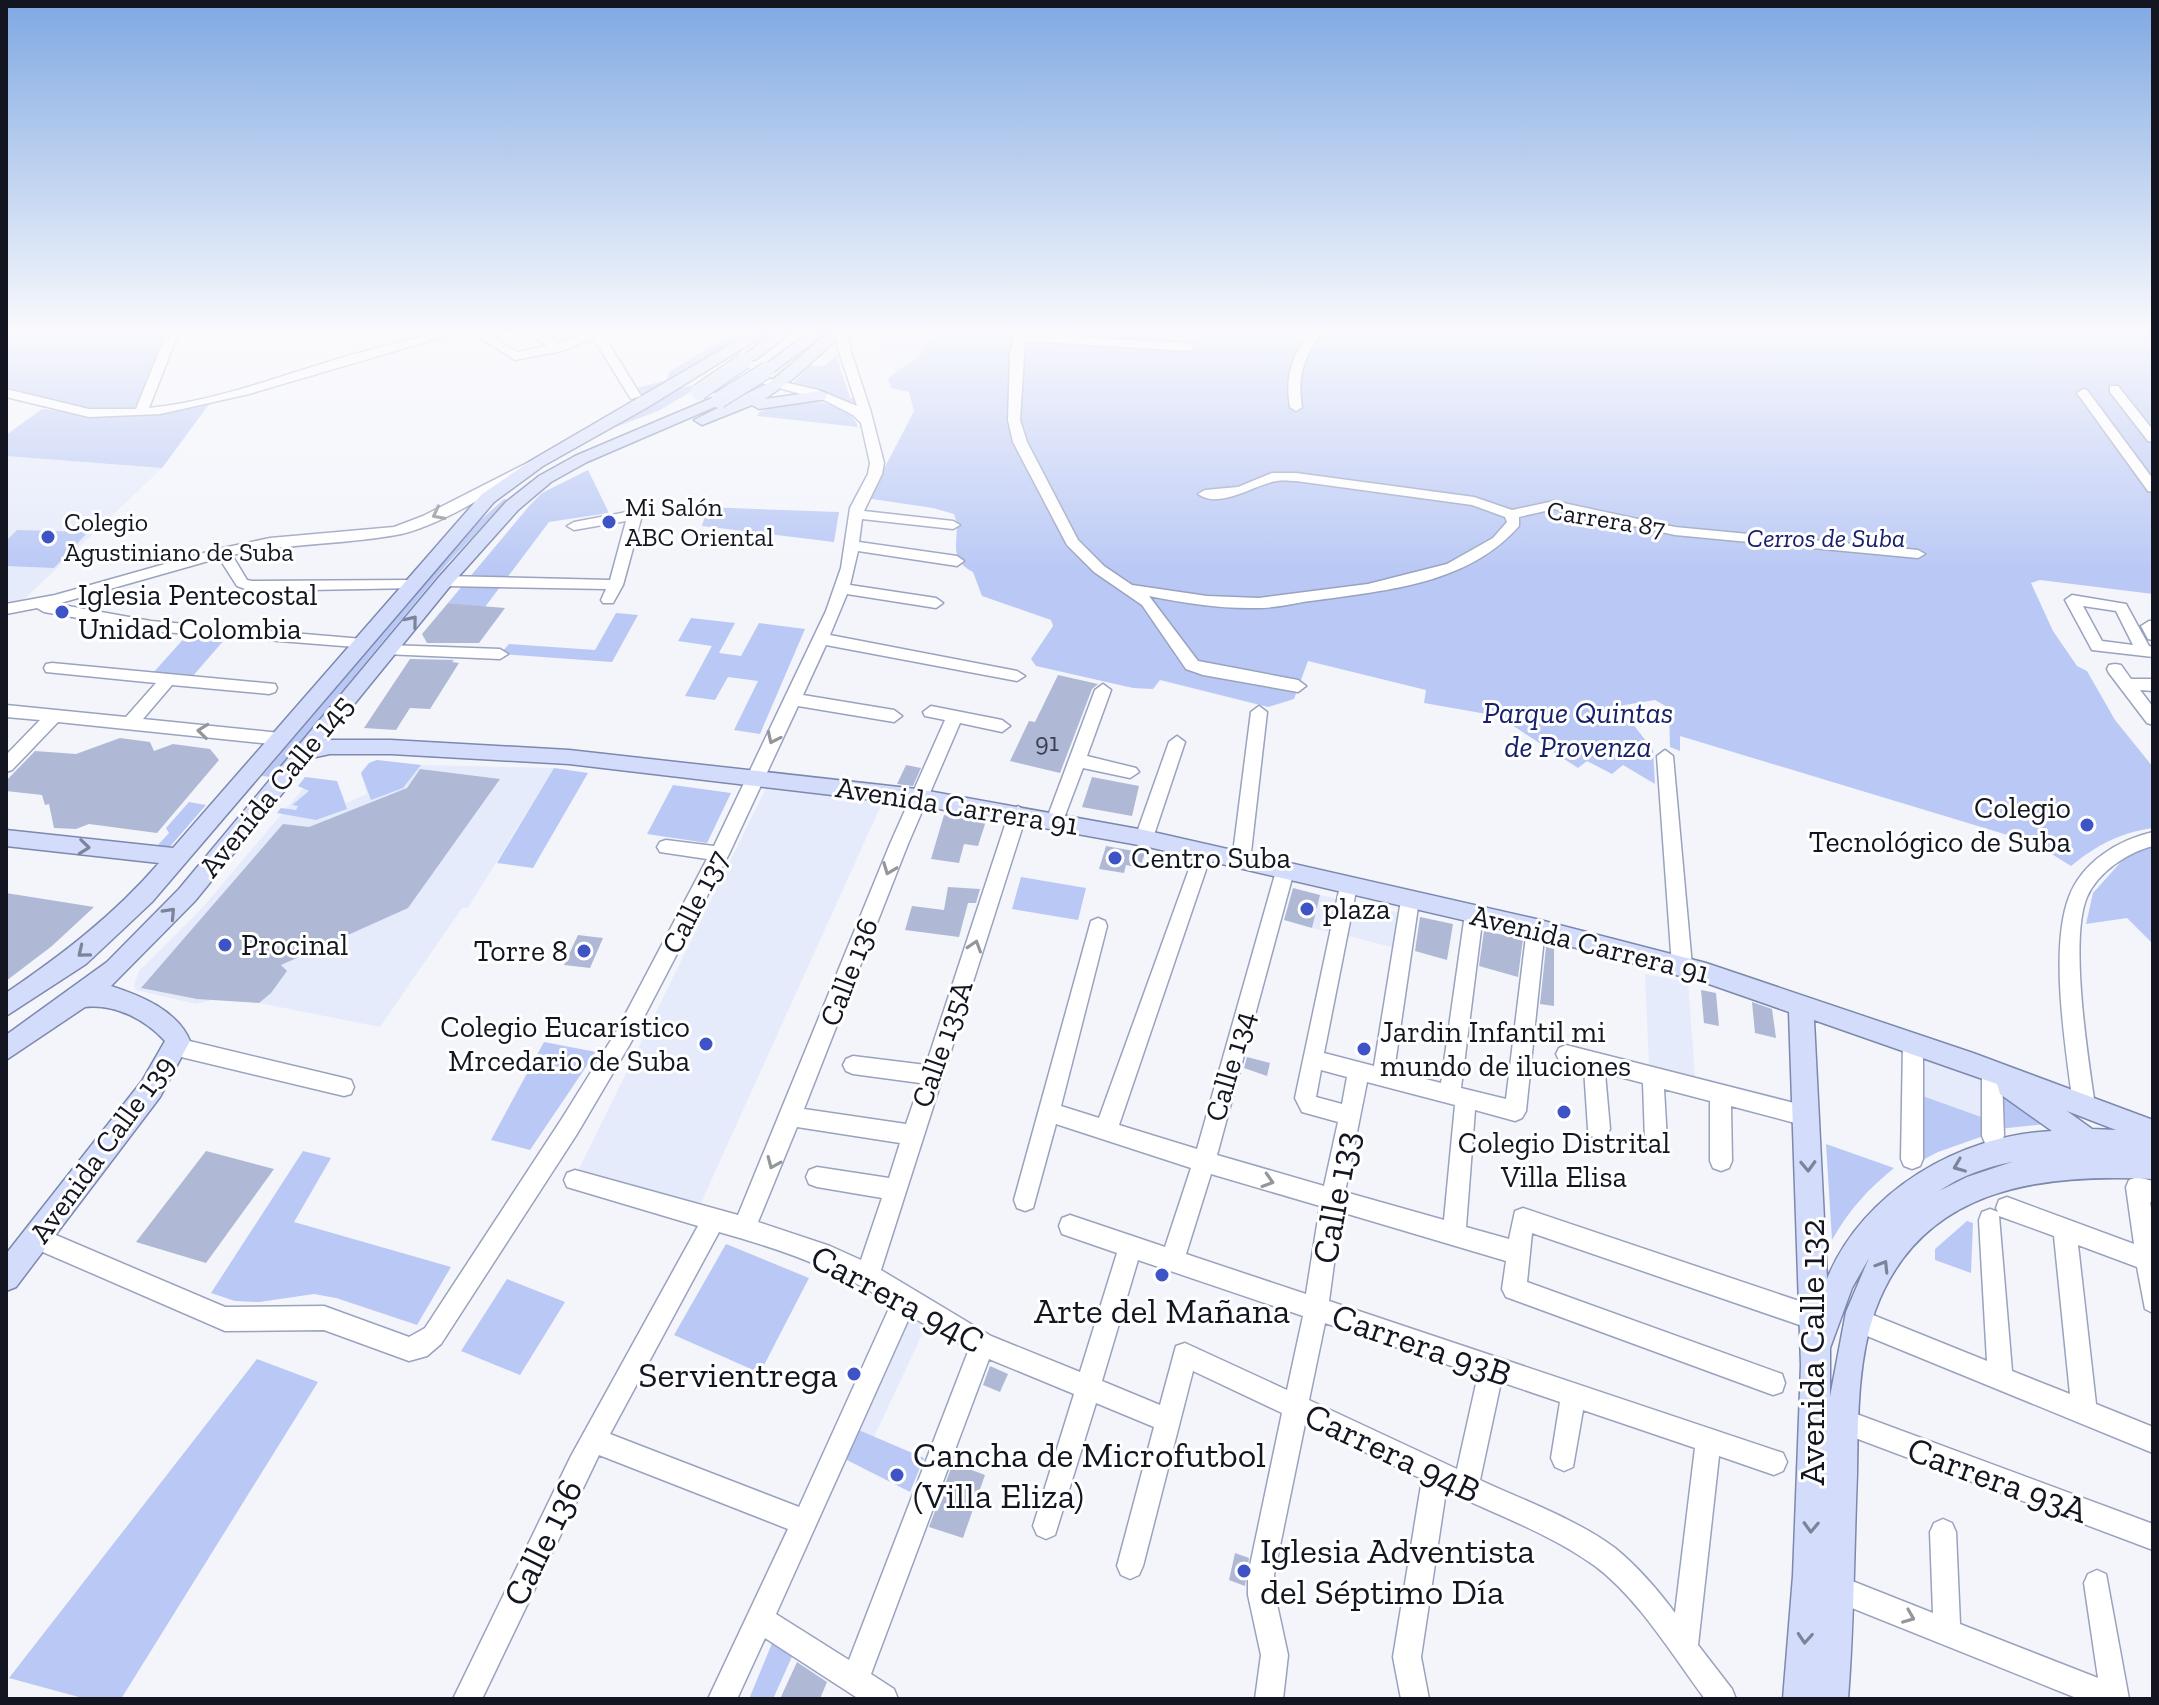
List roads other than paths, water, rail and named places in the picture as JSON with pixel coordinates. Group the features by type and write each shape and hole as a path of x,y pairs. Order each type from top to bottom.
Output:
{"main road":[{"name":"Avenida Calle 145","path":"6,1006 60,970 105,934 178,857 488,498 532,465 616,414"},
{"name":"Avenida Calle 145","path":"456,535 500,494 538,468 658,414"},
{"name":"Avenida Calle 145","path":"6,1049 115,969 187,895 445,581 521,497 600,457 710,414"},
{"name":"Avenida Carrera 91","path":"327,725 331,734 338,738 391,747"},
{"name":"Avenida Carrera 91","path":"304,752 330,747 391,747 530,754 756,777 917,797 1144,838 1536,928 1682,966 1913,1043 2153,1132"},
{"path":"9,842 178,857"},
{"path":"115,969 119,999"},
{"name":"Avenida Calle 139","path":"6,1277 151,1089 177,1047 178,1036 172,1028 119,999 103,995 80,997"},
{"name":"Avenida Calle 132","path":"1800,1699 1809,1576 1816,1365 1801,1004"},
{"name":"Avenida Carrera 91","path":"1982,1070 2120,1163"},
{"path":"1816,1365 1825,1324 1842,1277 1866,1238 1894,1204 1940,1174 1990,1154 2036,1145 2090,1141 2153,1145"},
{"name":"Avenida Calle 132","path":"1831,1699 1848,1368 1858,1321 1870,1286 1885,1260 1917,1221 1950,1197 1984,1182 2029,1169 2078,1163 2120,1163"},
{"path":"2120,1163 2148,1181"}],"street":[{"path":"858,414 868,424"},
{"name":"Calle 137","path":"37,1238 225,1319 324,1318 409,1349 426,1344 601,1077 720,854 822,639 842,589 853,546 856,514 876,469 865,414"},
{"path":"1014,414 1020,442 1072,542 1099,569 1147,602 1192,665 1203,670 1298,686"},
{"path":"2099,414 2148,476 2153,488"},
{"path":"2134,414 2153,438"},
{"path":"6,619 19,607 223,552 287,539 356,537 396,531 428,519 532,465"},
{"name":"Carrera 87","path":"1205,494 1241,491 1272,477 1296,477 1474,501 1511,514 1554,505 1675,531 1918,554"},
{"path":"856,514 953,525"},
{"path":"1128,588 1200,601 1255,603 1414,581 1446,571 1506,534 1514,523 1511,514"},
{"path":"574,526 633,516 616,585 608,600"},
{"path":"853,546 957,561"},
{"path":"223,552 242,583 251,586 412,585"},
{"path":"445,581 616,585"},
{"path":"842,589 936,603"},
{"path":"2076,599 2117,605 2123,609 2148,652 2097,646 2073,603 2076,599"},
{"path":"19,607 151,626 363,644"},
{"path":"822,639 1017,676"},
{"path":"389,650 500,654"},
{"path":"52,668 269,688"},
{"path":"2115,669 2153,719"},
{"path":"130,724 168,679"},
{"path":"2125,684 2153,685"},
{"path":"1055,821 1103,690"},
{"path":"791,699 894,716"},
{"path":"6,711 280,739"},
{"path":"931,712 1002,726"},
{"path":"1241,861 1259,712"},
{"path":"6,766 54,716"},
{"name":"Calle 136","path":"744,1228 793,1117 917,797 954,718"},
{"path":"1144,838 1177,742"},
{"path":"1077,760 1130,772"},
{"path":"1666,760 1682,966"},
{"name":"Calle 135A","path":"868,1275 1018,813"},
{"path":"2084,1105 2075,1022 2072,918 2080,893 2103,867 2127,845 2153,839"},
{"path":"666,847 720,854"},
{"path":"1106,1130 1203,852"},
{"name":"Calle 134","path":"1172,1260 1204,1162 1285,871"},
{"path":"1348,886 1306,1102 1350,1116"},
{"name":"Calle 133","path":"1269,1699 1275,1665 1274,1647 1260,1589 1316,1308 1332,1201 1350,1116 1371,1074 1410,900"},
{"path":"1454,1236 1458,1096 1474,914"},
{"path":"1025,1200 1098,926"},
{"path":"1313,1059 1515,1111 1536,928"},
{"path":"1912,1159 1913,1043"},
{"path":"177,1047 344,1087"},
{"path":"1566,1054 1806,1116"},
{"path":"1594,1061 1599,1129"},
{"path":"853,1065 931,1075"},
{"path":"1982,1070 1993,1136"},
{"path":"1653,1076 1656,1140"},
{"path":"1720,1093 1721,1161"},
{"path":"1049,1112 1332,1201 1519,1253"},
{"path":"793,1117 912,1135"},
{"path":"817,1177 894,1189"},
{"name":"Carrera 94C","path":"575,1180 744,1228 830,1257 868,1275 905,1300 983,1344 1168,1421"},
{"path":"2148,1181 2153,1301"},
{"path":"2000,1378 1998,1214 2065,1230 2150,1260"},
{"name":"Calle 136","path":"467,1699 593,1440 714,1219"},
{"path":"1773,1383 1514,1289 1523,1219 1814,1318"},
{"name":"Carrera 93B","path":"1070,1226 1774,1462"},
{"path":"2065,1230 2084,1412"},
{"path":"1046,1526 1131,1246"},
{"path":"722,1699 761,1620 905,1300"},
{"path":"1858,1321 2153,1440"},
{"path":"855,1680 983,1344"},
{"name":"Carrera 94B","path":"1168,1421 1185,1355 1554,1528 1602,1555 1634,1586 1722,1699"},
{"path":"1466,1487 1492,1367"},
{"path":"1564,1458 1573,1395"},
{"path":"1130,1566 1168,1421"},
{"name":"Carrera 93A","path":"1843,1421 2153,1537"},
{"path":"593,1440 805,1523"},
{"path":"1684,1650 1708,1440"},
{"path":"1415,1699 1407,1657 1436,1472"},
{"path":"1943,1532 1947,1632"},
{"path":"2097,1583 2115,1699"},
{"path":"1837,1588 2115,1699"},
{"path":"761,1620 884,1699"}],"place":[{"name":"Mi Salón ABC Oriental","path":"609,522"},
{"name":"Colegio Agustiniano de Suba","path":"48,537"},
{"name":"Iglesia Pentecostal Unidad Colombia","path":"62,612"},
{"name":"Colegio Tecnológico de Suba","path":"2087,825"},
{"name":"Centro Suba","path":"1115,858"},
{"name":"plaza","path":"1307,909"},
{"name":"Procinal","path":"225,945"},
{"name":"Torre 8","path":"584,951"},
{"name":"Colegio Eucarístico Mrcedario de Suba","path":"706,1044"},
{"name":"Jardin Infantil mi mundo de iluciones","path":"1364,1049"},
{"name":"Colegio Distrital Villa Elisa","path":"1564,1112"},
{"name":"Arte del Mañana","path":"1162,1275"},
{"name":"Servientrega","path":"854,1374"},
{"name":"Cancha de Microfutbol (Villa Eliza)","path":"897,1475"},
{"name":"Iglesia Adventista del Séptimo Día","path":"1244,1571"}],"park label":[{"name":"Cerros de Suba","path":"1826,538"},
{"name":"Parque Quintas de Provenza","path":"1578,730"}]}
